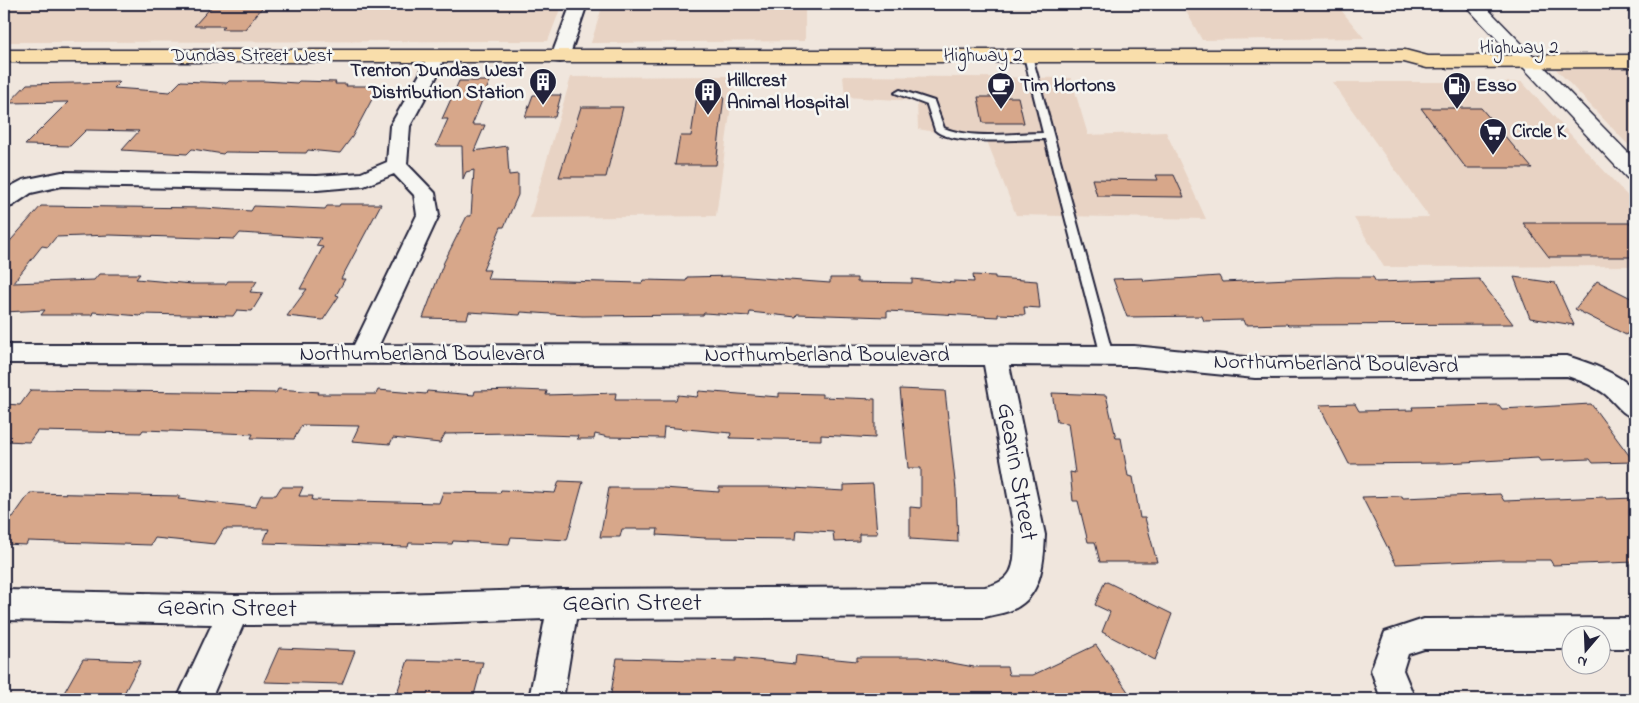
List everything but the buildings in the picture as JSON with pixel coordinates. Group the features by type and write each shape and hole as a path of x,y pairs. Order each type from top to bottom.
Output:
{"main road":[{"name":"Highway 2","path":"560,57 1405,56 1427,62 1635,48"},
{"name":"Highway 2","path":"1523,55 1635,62"},
{"name":"Dundas Street West","path":"4,56 560,57"}],"street":[{"path":"560,57 579,4"},
{"path":"1474,4 1635,173"},
{"path":"362,354 428,215 424,193 397,165 400,126 429,74 435,57"},
{"path":"4,201 39,181 62,179 317,183 364,179 397,165"},
{"name":"Northumberland Boulevard","path":"4,354 1107,356 1163,358 1255,368 1567,366 1599,377 1626,395 1635,408"},
{"name":"Gearin Street","path":"4,605 234,610 398,609 563,604 985,602 1008,597 1023,582 1029,557 1030,535 995,356"},
{"path":"546,699 563,604"},
{"path":"194,699 234,610"},
{"path":"1398,699 1386,670 1396,644 1424,634 1635,633"}],"lane":[{"path":"1028,56 1107,356"},
{"path":"900,92 931,103 940,130 945,133 970,136 1049,136"}],"shaded area":[{"path":"4,4 562,4 548,41 4,42"},
{"path":"603,4 805,4 805,41 591,43"},
{"path":"1182,4 1336,4 1364,38 1202,40"},
{"path":"1553,66 1635,67 1635,152"},
{"path":"735,76 716,216 530,218 571,77"},
{"path":"843,76 1071,78 1088,135 1166,132 1206,219 1016,215 987,141 918,129 917,101 845,97"},
{"path":"1332,82 1522,82 1635,204 1635,266 1384,267 1354,218 1429,217"}],"place":[{"name":"Trenton Dundas West Distribution Station","path":"543,106"},
{"name":"Tim Hortons","path":"1001,110"},
{"name":"Esso","path":"1457,110"},
{"name":"Hillcrest Animal Hospital","path":"708,116"},
{"name":"Circle K","path":"1493,156"}]}
